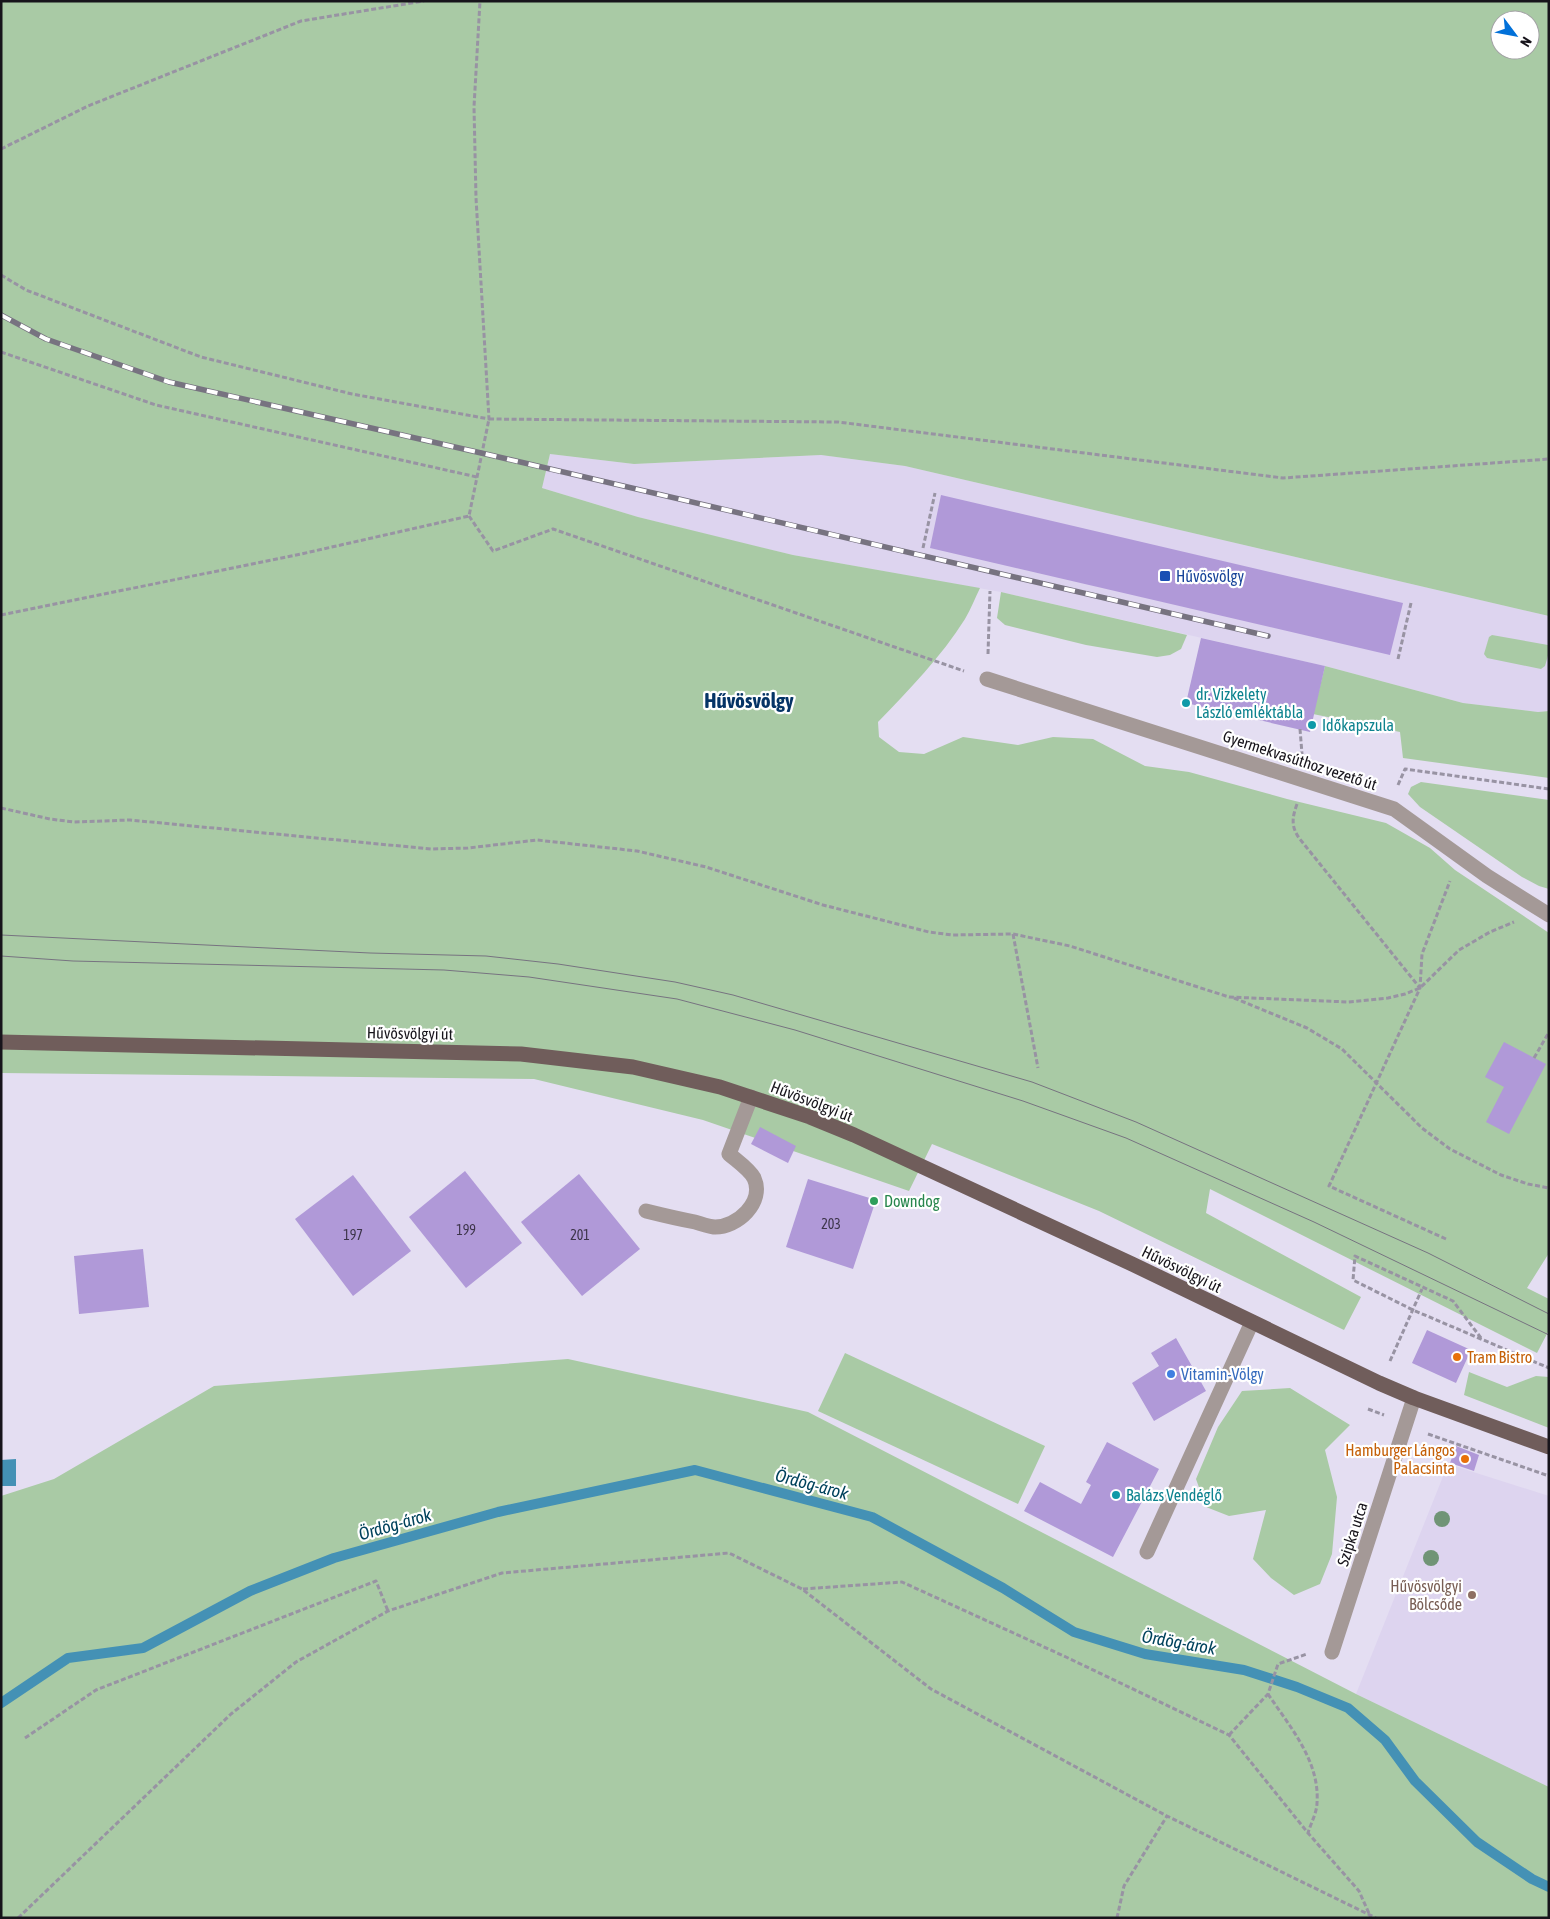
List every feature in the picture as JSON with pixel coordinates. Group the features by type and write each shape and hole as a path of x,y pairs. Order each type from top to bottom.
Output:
{"main road":[{"name":"Hűvösvölgyi út","path":"1,1042 82,1042 522,1054 633,1067 720,1087 810,1117 854,1135 1414,1398 1549,1447"}],"street":[{"name":"Gyermekvasúthoz vezető út","path":"987,679 1394,809 1488,876 1549,915"},
{"path":"646,1211 715,1227 732,1224 744,1215 753,1204 756,1190 754,1178 746,1168 729,1154 751,1097"},
{"path":"1148,1552 1252,1322"},
{"name":"Szipka utca","path":"1332,1652 1414,1398"}],"path":[{"path":"1,149 88,106 301,21 424,1"},
{"path":"480,1 474,106 476,189 489,419 469,516 494,551 553,529 987,679 990,591"},
{"path":"1,275 26,290 201,357 352,394 489,419 838,422 1283,478 1549,458"},
{"path":"1,352 156,405 477,477"},
{"path":"923,548 935,493"},
{"path":"1,615 301,554 469,516"},
{"path":"1398,659 1411,604"},
{"path":"1388,807 1405,769 1549,789"},
{"path":"1305,780 1292,817 1292,825 1296,834 1420,988"},
{"path":"1,808 50,819 74,822 130,820 431,849 468,848 536,840 613,847 706,867 823,905 929,932 952,935 1013,934 1070,946 1257,1006 1324,1037 1342,1048 1422,1128 1450,1149 1501,1175 1528,1184 1549,1188"},
{"path":"1420,988 1422,954 1447,888"},
{"path":"1446,1239 1329,1186 1420,988 1459,950 1490,932 1518,920"},
{"path":"1013,934 1038,1068"},
{"path":"1230,997 1348,1002 1388,998 1420,988"},
{"path":"1534,1058 1549,1032"},
{"path":"1481,1338 1453,1301 1356,1256 1353,1280 1413,1310 1549,1368"},
{"path":"1389,1364 1422,1289"},
{"path":"1368,1409 1520,1468 1549,1476"},
{"path":"18,1918 231,1714 296,1662 388,1611 502,1573 729,1553 802,1589 931,1688 1167,1816 1372,1918"},
{"path":"25,1738 96,1690 376,1581 388,1611"},
{"path":"802,1589 902,1582 1066,1657 1229,1735 1308,1833 1359,1891 1368,1916"},
{"path":"1229,1735 1268,1694 1278,1664 1312,1652 1332,1652"},
{"path":"1268,1694 1305,1750 1316,1780 1317,1805 1308,1833"},
{"path":"1117,1918 1124,1886 1167,1816"},
{"path":"1368,1916 1376,1918"}],"shaded area":[{"path":"550,454 634,464 821,455 905,466 1549,616 1549,711 1538,712 1463,703 1325,666 1001,592 793,555 638,517 542,488"},
{"name":"Hűvösvölgyi Bölcsőde","path":"1448,1464 1549,1496 1549,1787 1356,1694"}],"green space":[{"path":"1,1 1549,1 1549,616 905,466 821,455 634,464 550,454 542,488 638,517 793,555 980,588 965,619 946,647 878,722 879,737 899,752 924,754 963,737 1018,745 1053,737 1093,739 1145,766 1189,772 1287,799 1386,823 1430,848 1455,870 1549,933 1549,1253 1527,1288 1549,1299 1549,1330 1537,1353 1210,1189 1206,1213 1361,1297 1344,1330 1099,1211 932,1144 909,1191 703,1120 534,1079 1,1073"},
{"path":"1001,592 1187,635 1181,649 1170,655 1157,657 1086,645 1005,625 997,618"},
{"path":"1492,635 1548,645 1549,652 1545,666 1541,669 1487,658 1484,654 1489,637"},
{"path":"1325,666 1463,703 1538,712 1549,711 1549,778 1403,758 1400,732 1313,714"},
{"path":"1421,782 1549,800 1549,889 1522,877 1420,807 1408,794 1411,787"},
{"path":"845,1353 1045,1446 1018,1504 818,1411"},
{"path":"568,1359 808,1412 1356,1694 1549,1787 1549,1918 1,1918 1,1496 54,1479 214,1386"},
{"path":"1469,1372 1507,1387 1536,1376 1549,1377 1549,1428 1464,1395"},
{"path":"1290,1388 1350,1425 1325,1450 1337,1497 1332,1554 1320,1584 1294,1595 1271,1578 1253,1559 1266,1510 1229,1516 1206,1507 1196,1479 1218,1427 1242,1391"}],"water":[{"path":"16,1459 16,1486 1,1486 1,1460"}],"building":[{"name":"Hűvösvölgy","path":"941,495 1403,603 1390,655 930,548"},
{"path":"1201,638 1325,666 1310,732 1186,703"},
{"path":"1504,1042 1546,1064 1509,1134 1486,1122 1504,1087 1485,1077"},
{"path":"760,1127 796,1146 788,1163 751,1144"},
{"path":"465,1171 522,1243 466,1288 409,1217"},
{"path":"579,1174 640,1249 582,1296 521,1222"},
{"path":"353,1175 411,1251 353,1296 295,1219"},
{"path":"808,1179 876,1200 853,1269 786,1247"},
{"path":"143,1249 149,1307 79,1314 74,1256"},
{"path":"1427,1330 1471,1350 1456,1383 1412,1363"},
{"name":"Vitamin-Völgy","path":"1176,1338 1206,1391 1154,1421 1132,1383 1159,1366 1151,1353"},
{"name":"Balázs Vendéglő","path":"1107,1442 1159,1469 1113,1557 1024,1511 1040,1482 1081,1504 1091,1485 1086,1482"},
{"name":"Hamburger Lángos Palacsinta","path":"1456,1446 1479,1455 1474,1471 1450,1463"}],"waterway":[{"name":"Ördög-árok","path":"1,1703 68,1658 143,1648 250,1591 334,1558 498,1512 695,1470 872,1517 1003,1588 1074,1632 1145,1654 1244,1670 1297,1687 1348,1708 1385,1740 1415,1781 1477,1842 1532,1879 1549,1887"}],"tram line":[{"path":"1,935 370,953 486,956 558,964 675,982 733,995 1032,1082 1136,1122 1428,1253 1549,1314"},
{"path":"1,956 73,961 444,970 529,977 677,999 795,1030 1023,1101 1126,1138 1314,1222 1549,1335"}],"railway":[{"path":"1,315 46,339 169,382 1268,636"}],"place":[{"name":"Hűvösvölgy","path":"1165,576"},
{"name":"dr. Vizkelety László emléktábla","path":"1186,703"},
{"name":"Időkapszula","path":"1312,725"},
{"name":"Downdog","path":"874,1201"},
{"name":"Tram Bistro","path":"1457,1357"},
{"name":"Vitamin-Völgy","path":"1171,1374"},
{"name":"Hamburger Lángos Palacsinta","path":"1465,1459"},
{"name":"Balázs Vendéglő","path":"1116,1495"},
{"name":"Hűvösvölgyi Bölcsőde","path":"1472,1595"}],"district":[{"name":"Hűvösvölgy","path":"749,700"}]}
